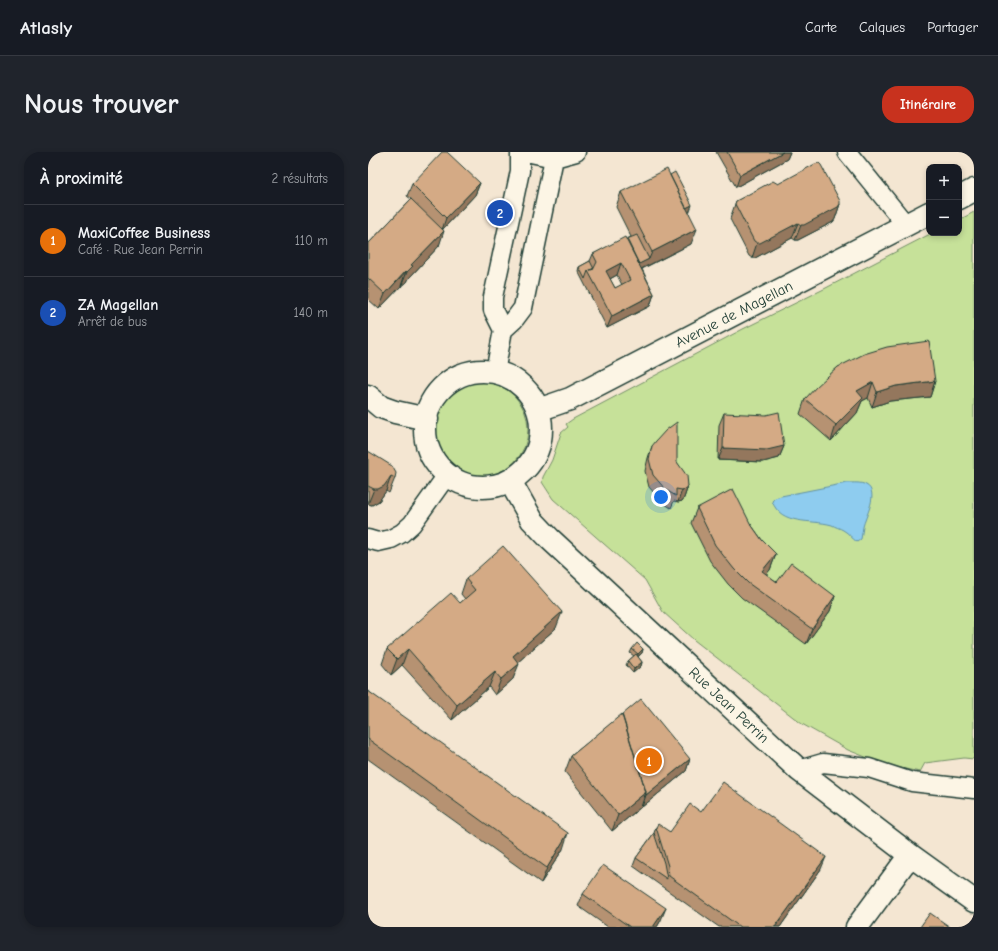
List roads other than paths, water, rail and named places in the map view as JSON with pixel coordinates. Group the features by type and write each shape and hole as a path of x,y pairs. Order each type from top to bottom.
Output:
{"street":[{"path":"503,330 493,310 493,297 520,171 520,152"},
{"path":"526,152 554,158 576,152"},
{"path":"847,152 906,226"},
{"path":"495,372 503,330 514,320 523,308 554,158"},
{"path":"962,196 974,190"},
{"name":"Avenue de Magellan","path":"538,410 570,399 926,216"},
{"path":"468,372 495,372 522,385 538,410 541,438 531,463 510,482 486,488 465,485 450,478 436,466 424,438 428,407 444,385 468,372"},
{"path":"368,396 382,407 395,412 426,419"},
{"path":"368,539 378,542 391,539 402,533 412,524 447,475"},
{"name":"Rue Jean Perrin","path":"510,482 532,520 550,539 799,770 910,855 974,901"},
{"path":"799,770 823,763 869,768 912,782 974,789"},
{"path":"856,927 910,855"}],"water":[{"path":"847,483 864,484 870,488 872,493 872,499 863,527 861,539 857,542 845,531 832,525 789,518 776,509 772,501 781,496"}],"place":[{"name":"ZA Magellan","path":"500,213"},
{"name":"MaxiCoffee Business","path":"649,761"}]}
